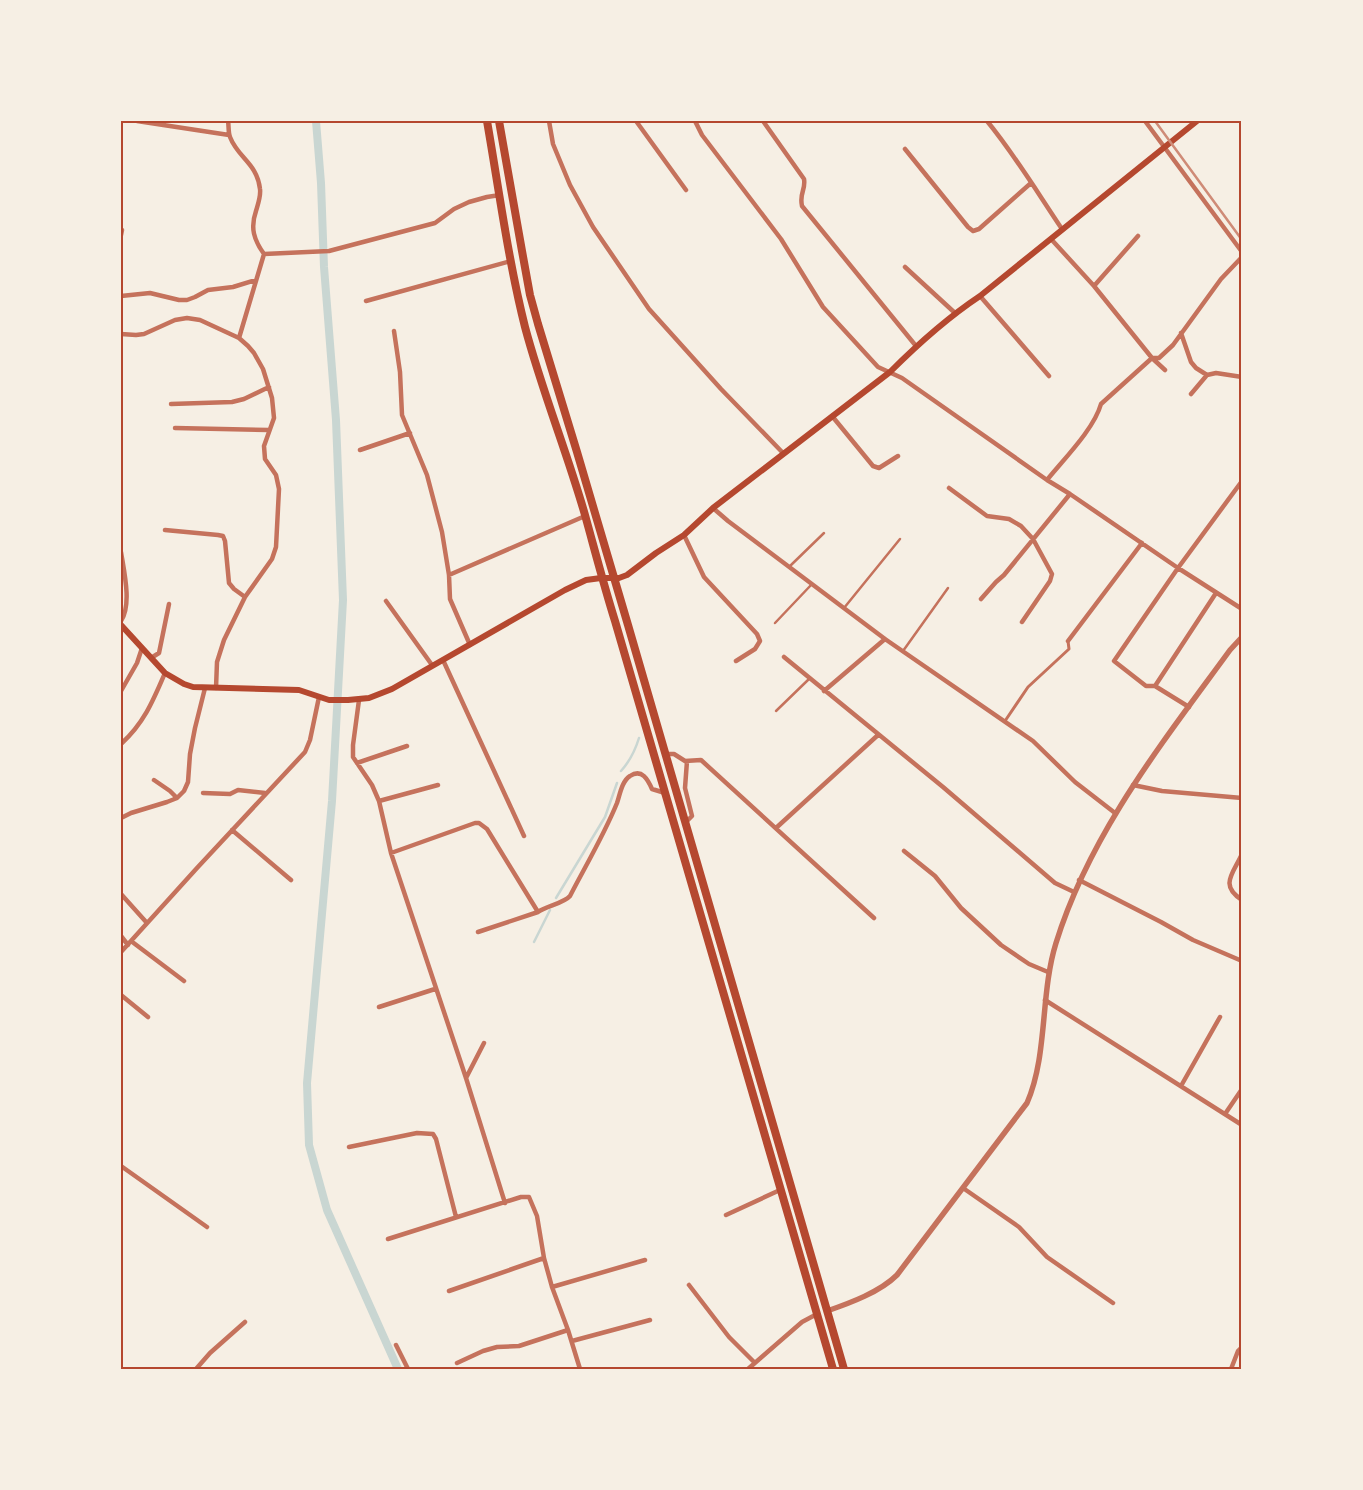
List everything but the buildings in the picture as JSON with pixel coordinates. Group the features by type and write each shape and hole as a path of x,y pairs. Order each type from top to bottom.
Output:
{"highway":[{"path":"486,121 511,260 532,350 585,516 601,578 833,1369"},
{"path":"498,121 530,295 544,348 577,452 666,754 844,1369"}],"main road":[{"path":"121,625 165,673 184,684 205,688 299,690 310,692 329,700 359,700 392,689 565,590 586,580 627,575 684,535 713,508 890,372 916,346 955,313 980,296 1197,121"}],"street":[{"path":"137,121 229,135"},
{"path":"228,121 229,135 240,154 249,162 258,179 260,199 254,217 253,233 256,244 264,254"},
{"path":"549,121 553,144 570,186 593,226 649,309 720,389 784,453"},
{"path":"636,121 686,190"},
{"path":"695,121 702,134 781,240 823,307 878,368 902,378 1047,480 1242,610"},
{"path":"763,121 804,179 805,184 800,199 802,206 916,346"},
{"path":"988,121 1023,168 1062,229"},
{"path":"1145,121 1242,252"},
{"path":"905,149 973,231 979,229 1031,183"},
{"path":"264,254 329,251 435,223 454,209 469,202 487,196 500,195"},
{"path":"121,235 122,230"},
{"path":"1094,286 1138,236"},
{"path":"1051,239 1094,286 1152,358 1165,370"},
{"path":"240,338 264,254"},
{"path":"1047,480 1092,424 1101,404 1152,358 1159,358 1173,345 1221,279 1242,257"},
{"path":"366,301 511,260"},
{"path":"905,267 955,313"},
{"path":"121,296 150,293 179,300 188,300 208,290 233,287 256,280"},
{"path":"980,296 1049,376"},
{"path":"121,334 136,336 175,320 188,318 200,320 240,338 254,352 264,369 269,387 274,408 274,418 264,446 264,458 276,474 279,489 276,548 272,560 245,597 220,652 217,662 216,688"},
{"path":"394,331 400,372 402,415 427,475 442,532 449,575 450,600 470,645"},
{"path":"1181,333 1191,362 1196,368 1207,375 1216,374 1242,377"},
{"path":"1191,394 1207,375"},
{"path":"171,404 232,402 244,399 269,387"},
{"path":"832,416 873,466 879,468 898,456"},
{"path":"175,428 269,430"},
{"path":"360,450 410,433"},
{"path":"1189,707 1155,686 1146,686 1114,661 1242,480"},
{"path":"949,488 987,516 1009,519 1015,522 1033,539 1052,574 1050,582 1022,622"},
{"path":"981,600 996,582 1004,576 1070,494"},
{"path":"713,508 885,639 1033,740 1075,782 1115,813"},
{"path":"449,575 585,516"},
{"path":"165,530 222,536 225,541 229,583 245,597"},
{"path":"684,535 704,577 757,634 760,641 755,649 736,661"},
{"path":"1005,721 1028,688 1069,649 1068,641 1142,542"},
{"path":"121,552 126,604 121,621"},
{"path":"1155,686 1216,593"},
{"path":"386,601 432,665"},
{"path":"151,658 159,653 169,604"},
{"path":"827,1311 879,1289 897,1275 1027,1103 1034,1087 1048,972 1063,920 1079,880 1115,813 1133,785 1230,650 1242,638"},
{"path":"824,691 885,639"},
{"path":"121,690 137,663 142,648"},
{"path":"784,657 1055,883 1074,892"},
{"path":"443,660 524,836"},
{"path":"121,744 141,722 165,673"},
{"path":"121,818 168,802 176,798 184,790 188,782 192,746 205,688"},
{"path":"121,952 300,757 308,746 319,697"},
{"path":"359,700 352,752 356,763 372,785 378,801 391,853 466,1078 505,1203"},
{"path":"776,828 878,735"},
{"path":"356,763 407,746"},
{"path":"666,754 674,754 687,761 702,760 874,918"},
{"path":"685,823 692,816 685,788 687,761"},
{"path":"478,932 567,900 612,813 623,784 628,777 639,773 647,778 652,788 665,793"},
{"path":"154,780 170,791 176,798"},
{"path":"378,801 438,785"},
{"path":"1133,785 1162,791 1242,798"},
{"path":"203,793 230,794 238,790 265,793"},
{"path":"391,853 475,823 480,823 488,829 538,912"},
{"path":"232,830 291,880"},
{"path":"904,851 935,876 961,908 1001,945 1029,964 1048,972"},
{"path":"1242,854 1228,886 1231,892 1242,900"},
{"path":"1079,880 1193,940 1242,961"},
{"path":"121,894 147,923"},
{"path":"121,936 184,981"},
{"path":"379,1007 436,989"},
{"path":"121,996 148,1017"},
{"path":"1045,1000 1242,1126"},
{"path":"1181,1086 1220,1017"},
{"path":"466,1078 484,1042"},
{"path":"1225,1114 1242,1089"},
{"path":"349,1147 417,1133 433,1134 436,1139 456,1216"},
{"path":"121,1166 207,1227"},
{"path":"962,1188 1019,1227 1047,1258 1113,1303"},
{"path":"726,1215 780,1190"},
{"path":"388,1239 456,1216 521,1197 529,1197 536,1216 552,1287 580,1369"},
{"path":"449,1290 544,1258"},
{"path":"552,1287 645,1260"},
{"path":"689,1284 729,1337 755,1363"},
{"path":"748,1369 802,1322 817,1314"},
{"path":"572,1342 650,1320"},
{"path":"196,1369 210,1353 245,1322"},
{"path":"457,1363 483,1351 497,1347 519,1346 568,1330"},
{"path":"396,1345 408,1369"},
{"path":"1231,1369 1238,1351 1242,1347"}],"lane":[{"path":"790,567 824,533"},
{"path":"844,608 900,539"},
{"path":"775,623 812,584"},
{"path":"903,651 948,588"},
{"path":"776,711 809,679"}],"waterway":[{"path":"316,121 321,183 324,267 336,420 343,600 332,801 307,1083 309,1145 327,1210 398,1369"},
{"path":"621,771 632,756 639,738"},
{"path":"556,898 605,817 617,783"},
{"path":"534,942 550,910"}],"railway":[{"path":"1155,121 1242,240"}]}
